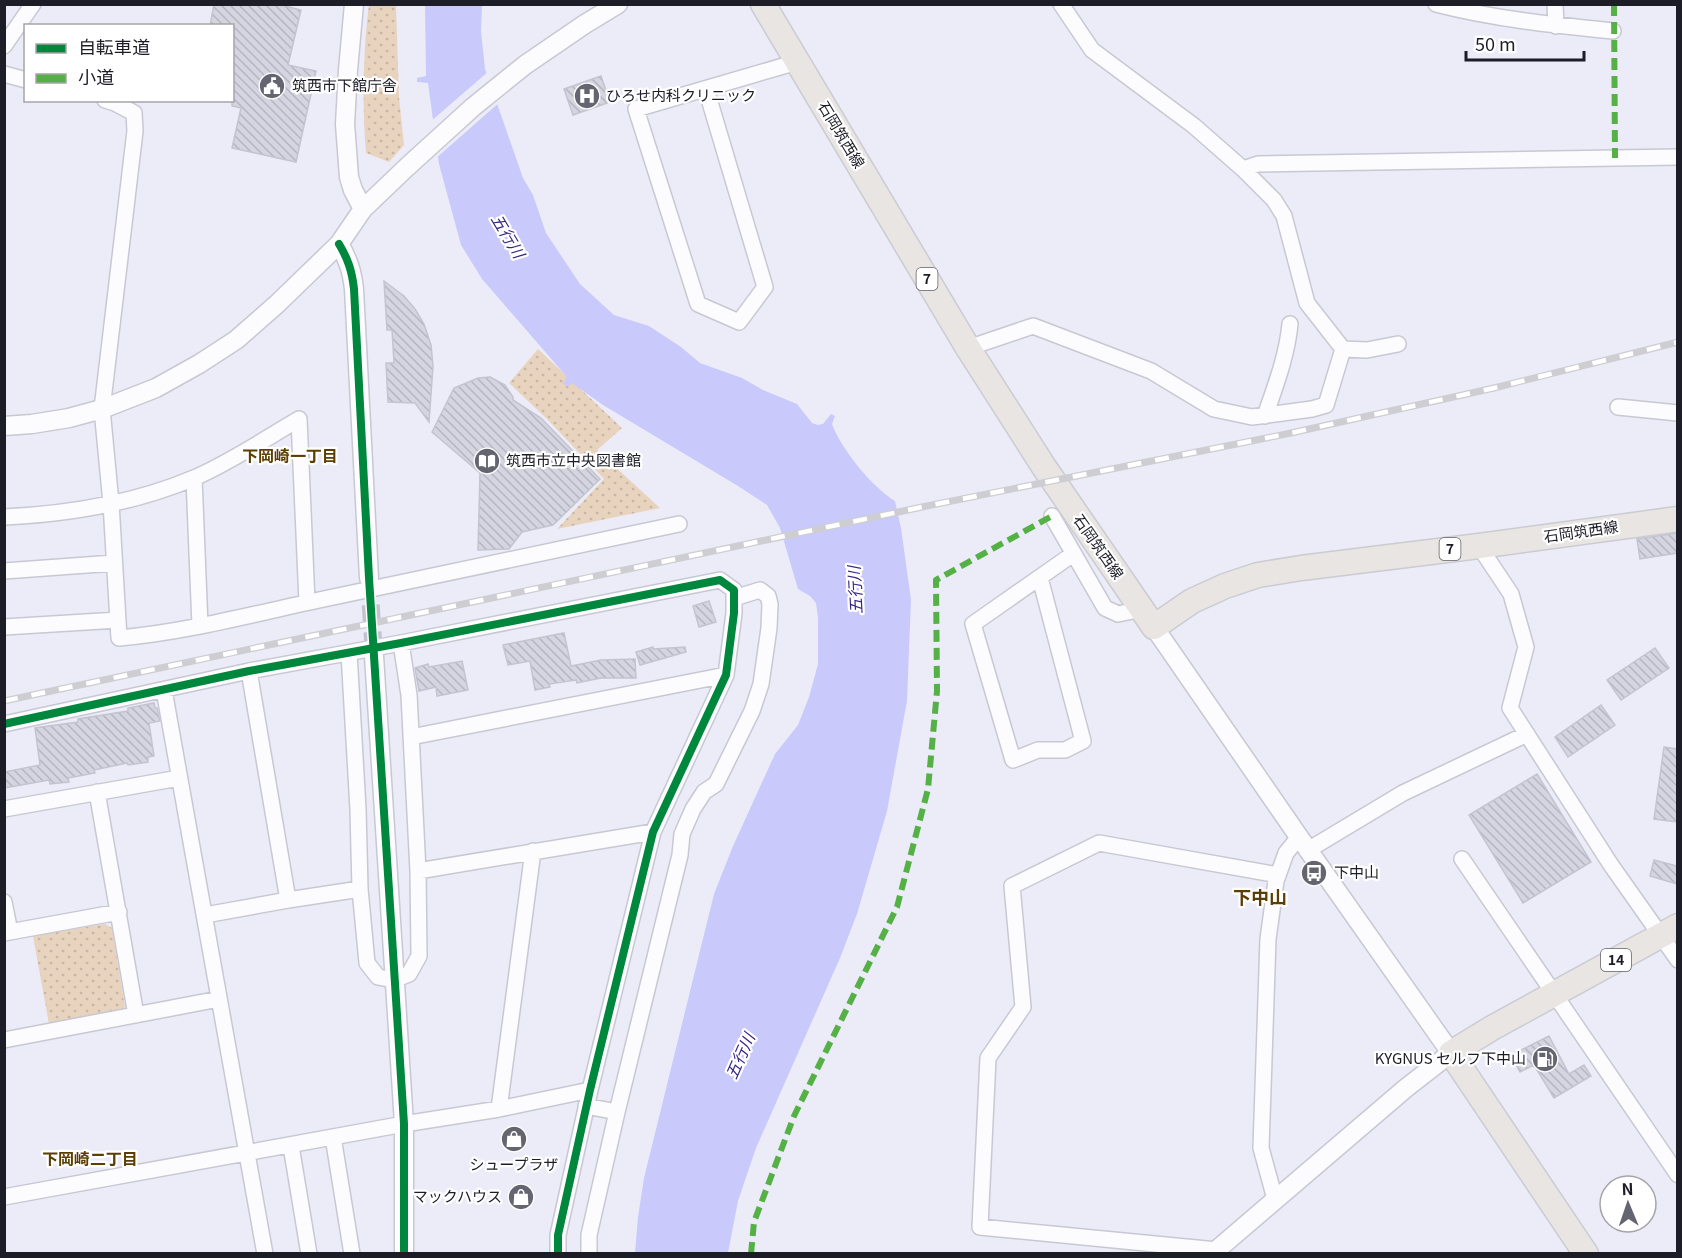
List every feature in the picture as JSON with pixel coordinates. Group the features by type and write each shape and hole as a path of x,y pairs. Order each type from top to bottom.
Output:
{"main road":[{"name":"石岡筑西線","path":"763,4 968,348 1044,467 1148,618 1258,575 1677,519"},
{"name":"14","path":"1451,1053 1669,931"},
{"path":"1451,1053 1586,1254"}],"street":[{"path":"4,46 33,4"},
{"path":"354,4 345,124 349,177 363,209"},
{"path":"4,426 69,418 102,409 156,388 236,340 339,244 363,209 473,107 517,71 618,4"},
{"path":"1061,4 1092,50 1194,126 1274,200 1284,216 1307,303 1343,349 1367,350 1398,344"},
{"path":"1436,4 1556,26 1613,31"},
{"path":"1555,4 1556,26"},
{"path":"706,89 765,287 739,322 698,304 636,109 797,62"},
{"path":"4,74 24,79"},
{"path":"112,102 134,113 135,131 102,409 111,503 119,638 157,635 679,524"},
{"path":"1243,169 1258,164 1677,157"},
{"path":"339,244 349,261 354,289 369,578"},
{"path":"1265,416 1286,349 1290,324"},
{"path":"968,348 1033,326 1151,371 1214,409 1252,417 1326,405 1343,349"},
{"path":"1618,407 1677,413"},
{"path":"4,517 51,514 146,494 194,478 299,419 308,602"},
{"path":"194,478 200,626"},
{"path":"1052,516 1105,608 1118,614 1148,618 1451,1053 1406,1088 1214,1252 980,1227 988,1058 1023,1007 1012,886 1099,843 1278,875"},
{"path":"1479,546 1511,594 1526,646 1510,708 1611,864 1669,931 1677,960"},
{"path":"1040,578 1083,741 1065,750 1038,750 1013,760 974,624 1074,554"},
{"path":"4,571 114,563"},
{"path":"4,724 249,671 720,580 735,590 726,675 656,826 590,1090 601,1109 589,1254"},
{"path":"558,1254 558,1235 601,1109 680,855 683,831 704,792 716,784 752,711 761,684 769,628 768,596 760,590 734,598"},
{"path":"4,627 118,620"},
{"path":"349,653 360,889 367,963 378,977 394,980 409,974 419,956 418,872 411,737 401,643"},
{"path":"374,656 404,1125 404,1254"},
{"path":"249,671 288,900"},
{"path":"411,737 726,675"},
{"path":"164,690 265,1254"},
{"path":"1275,1199 1261,1148 1268,939 1278,875 1286,853 1403,793 1527,734"},
{"path":"4,809 179,778"},
{"path":"97,792 136,1015"},
{"path":"418,872 656,826 683,831"},
{"path":"499,1109 534,851"},
{"path":"1462,859 1677,1175"},
{"path":"205,915 360,889"},
{"path":"4,902 7,933 119,912"},
{"path":"4,1040 219,999"},
{"path":"4,1197 499,1109 590,1090"},
{"path":"333,1137 352,1254"},
{"path":"291,1146 309,1254"}],"shaded area":[{"path":"369,4 396,5 399,97 404,145 389,162 366,153 364,79"},
{"path":"538,349 622,428 597,450 660,508 557,529 604,479 509,383"},
{"path":"105,924 112,928 125,1007 121,1012 49,1024 33,936"}],"water":[{"name":"五行川","path":"425,5 482,5 481,31 485,69 523,178 533,195 546,233 580,284 614,315 649,326 700,363 742,378 763,390 797,404 812,423 823,424 831,414 835,416 832,424 850,456 876,486 895,501 911,600 907,701 887,811 857,914 840,958 756,1148 738,1201 728,1253 635,1253 638,1217 644,1178 714,894 775,754 798,725 809,697 818,664 816,603 810,596 798,589 780,528 767,505 603,405 572,383 568,387 563,383 567,377 482,279 461,245 439,164 428,83 417,82 417,78 426,76"}],"pier":[{"path":"489,71 500,102 435,159 430,122"}],"building":[{"name":"筑西市下館庁舎","path":"214,4 277,4 301,10 288,65 316,71 296,162 232,148 241,108 232,106 234,102 234,24 210,24"},
{"name":"ひろせ内科クリニック","path":"601,76 610,102 573,115 564,89"},
{"path":"384,281 404,296 415,309 424,324 431,345 433,366 429,422 415,403 388,402 386,363 394,363 392,330 387,330"},
{"path":"490,377 505,385 513,400 541,418 600,479 553,525 522,532 509,549 478,550 480,473 432,432 454,388 478,378"},
{"path":"1677,533 1677,553 1640,559 1637,539"},
{"path":"709,601 716,622 699,627 693,606"},
{"path":"564,633 571,666 601,660 635,659 636,678 601,678 577,683 576,680 549,684 550,687 535,690 530,661 508,665 503,645"},
{"path":"653,647 653,649 685,647 686,652 640,665 636,652"},
{"path":"1655,648 1669,668 1621,700 1607,680"},
{"path":"462,661 468,690 437,696 436,687 419,691 415,668 428,664 429,667"},
{"path":"154,703 160,721 149,723 154,756 148,757 148,762 128,765 127,763 94,770 95,773 68,778 69,782 50,784 49,780 4,788 4,772 40,765 35,728 78,722 78,719 128,711 128,708"},
{"path":"1601,705 1615,725 1568,757 1555,737"},
{"path":"1664,747 1677,749 1677,822 1654,819"},
{"path":"1537,774 1591,862 1523,903 1469,815"},
{"path":"1654,860 1677,866 1677,884 1650,876"},
{"path":"1549,1036 1569,1074 1584,1065 1591,1076 1554,1098 1534,1065 1520,1072 1511,1055"}],"tunnel":[{"path":"369,578 374,656"}],"railway":[{"path":"4,701 922,507 1291,433 1494,388 1678,342"}],"marked path":[{"path":"1614,4 1615,158"},
{"path":"751,1254 754,1222 794,1116 897,907 928,789 937,691 936,580 1052,516"}],"cycle path":[{"path":"339,244 349,265 354,289 369,578 404,1124 404,1254"},
{"path":"4,724 249,671 720,580 734,590 734,613 726,675 653,832 590,1090 558,1235 558,1254"}],"place":[{"name":"筑西市下館庁舎","path":"272,86"},
{"name":"ひろせ内科クリニック","path":"587,96"},
{"name":"筑西市立中央図書館","path":"487,461"},
{"name":"下中山","path":"1314,873"},
{"name":"KYGNUS セルフ下中山","path":"1545,1059"},
{"name":"シュープラザ","path":"514,1139"},
{"name":"マックハウス","path":"521,1197"}],"district":[{"name":"下岡崎一丁目","path":"290,456"},
{"name":"下中山","path":"1260,898"},
{"name":"下岡崎二丁目","path":"90,1159"}]}
